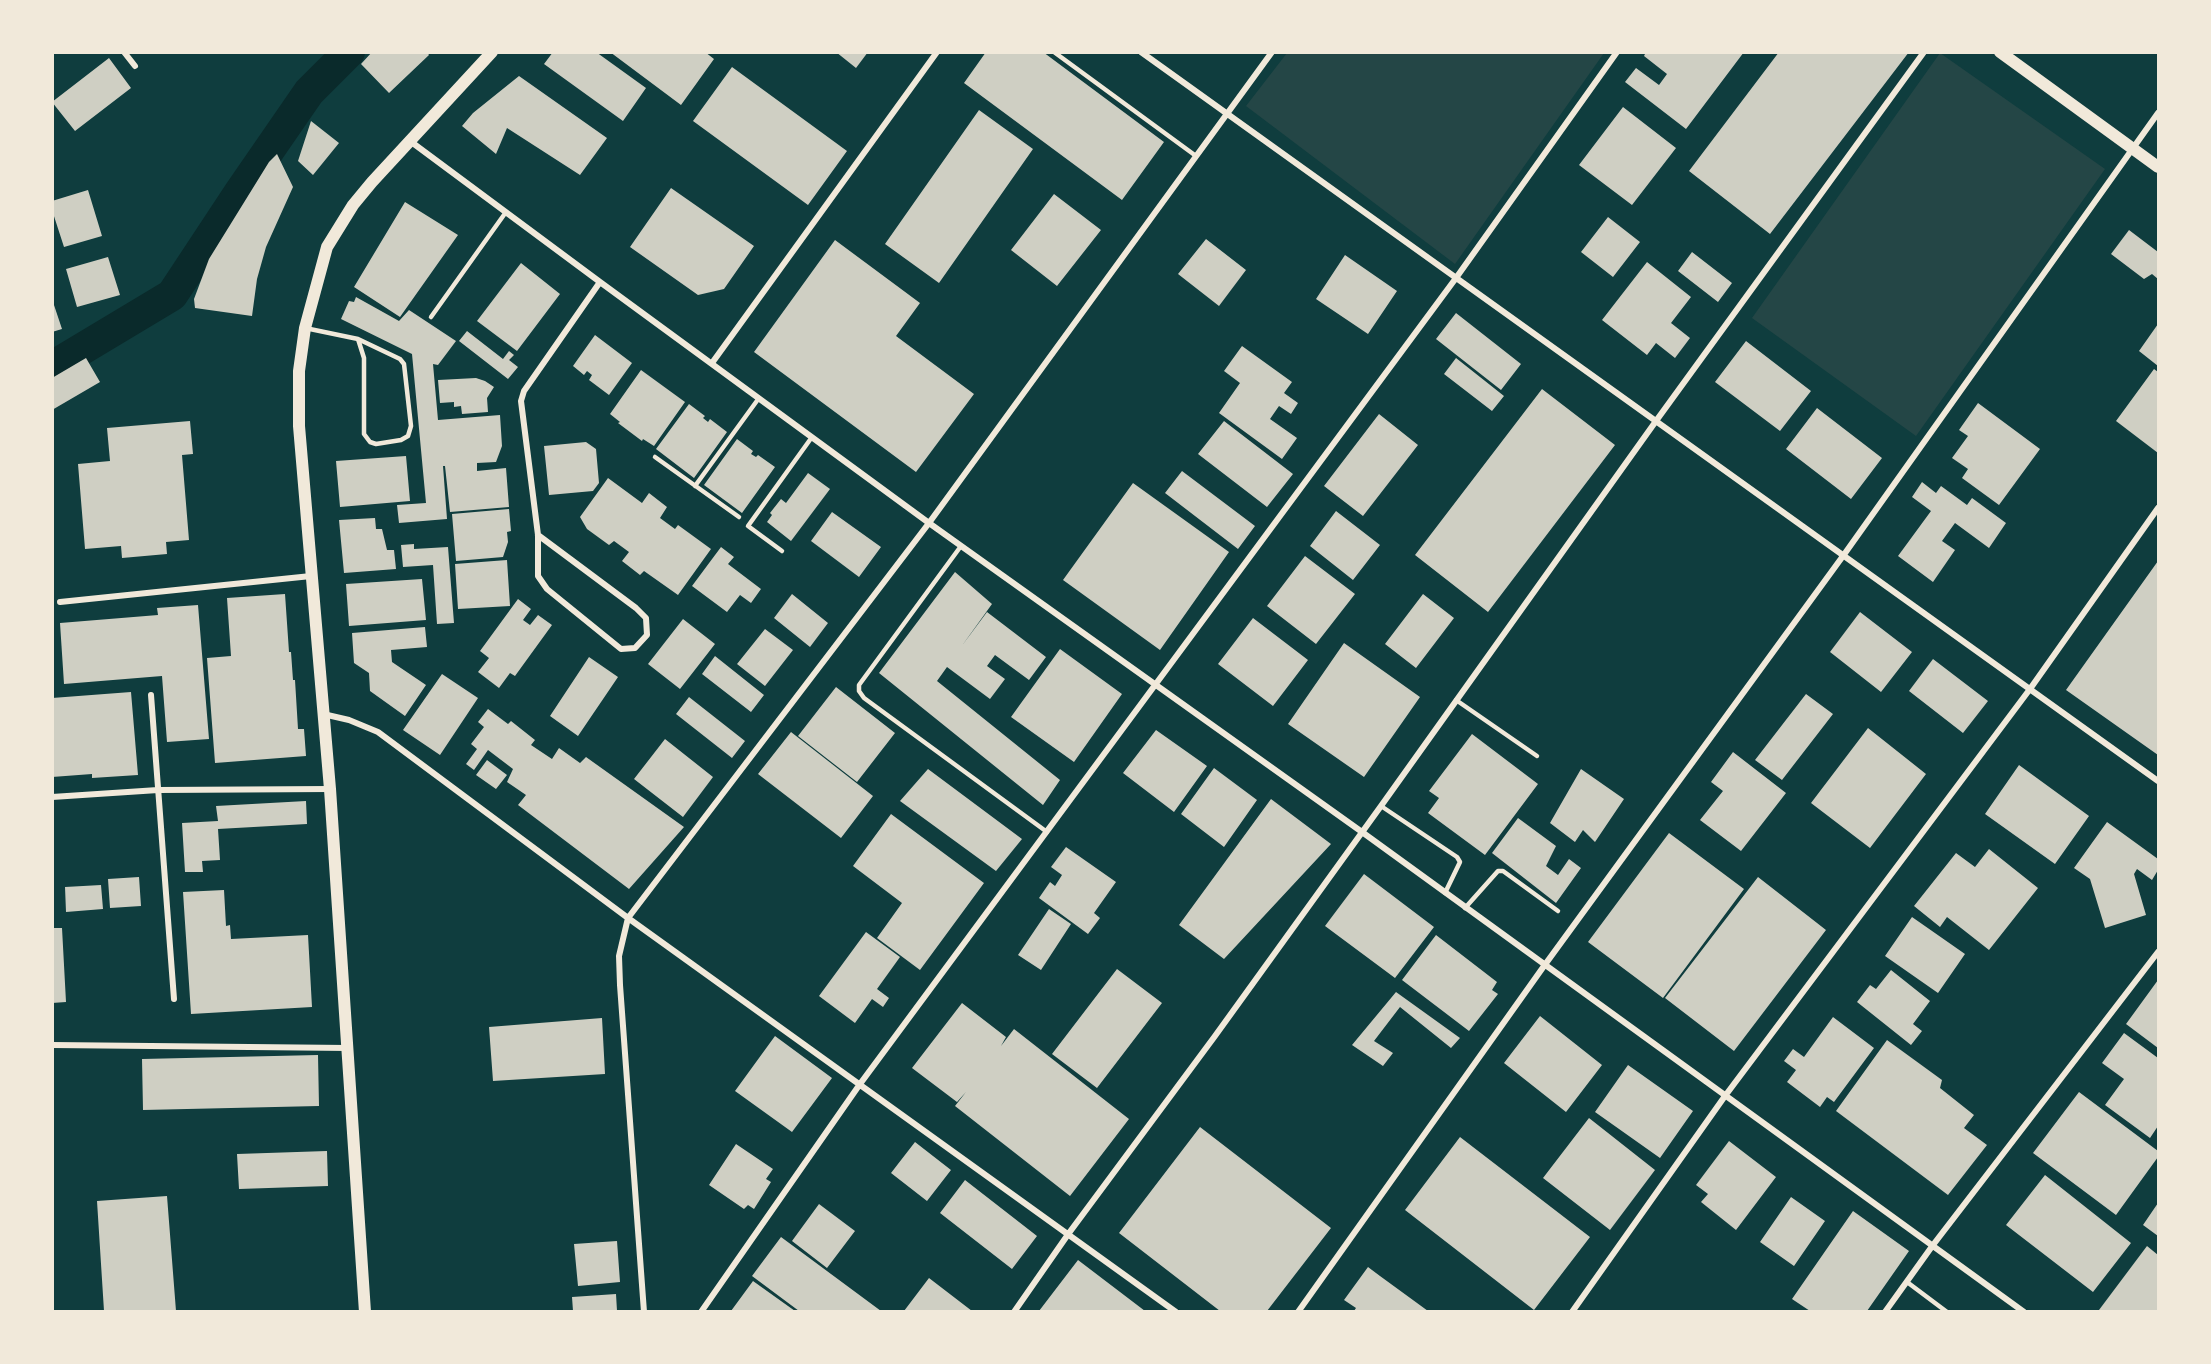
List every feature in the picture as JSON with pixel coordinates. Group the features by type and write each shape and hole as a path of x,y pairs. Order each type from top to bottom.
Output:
{"main road":[{"path":"365,1311 330,789 299,426 299,371 305,328 315,284 327,247 353,205 492,52"},
{"path":"2000,52 2158,167"}],"street":[{"path":"124,52 135,66"},
{"path":"712,363 937,52"},
{"path":"1141,52 2158,781"},
{"path":"644,1311 620,985 620,956 628,918 929,524 1272,52"},
{"path":"701,1311 860,1084 1456,278 1617,52"},
{"path":"1014,1311 1215,1036 1924,52"},
{"path":"1298,1311 1544,966 1843,556 2158,113"},
{"path":"410,141 929,524 1362,832 1544,966 2024,1311"},
{"path":"537,535 636,608 646,618 647,636 635,648 621,649 547,589 538,576 537,535 521,401 524,391 600,282"},
{"path":"1572,1311 1725,1096 2030,689 2158,508"},
{"path":"60,602 311,576"},
{"path":"151,695 174,999"},
{"path":"322,714 349,720 378,732 628,918 1176,1311"},
{"path":"52,797 158,790 330,789"},
{"path":"1885,1311 2158,952"},
{"path":"52,1045 348,1048"}],"lane":[{"path":"1054,52 1196,156"},
{"path":"430,317 506,212"},
{"path":"305,328 358,339 400,359 404,364 411,426 408,436 401,440 376,444 370,442 364,434 364,358 358,339"},
{"path":"695,486 759,398"},
{"path":"782,551 748,525 812,437"},
{"path":"655,457 739,518"},
{"path":"962,546 859,685 859,691 864,698 1047,832"},
{"path":"1456,700 1537,756"},
{"path":"1381,806 1457,857 1461,862 1445,893"},
{"path":"1465,908 1497,871 1503,871 1558,911"},
{"path":"1906,1282 1947,1311"}],"shaded area":[{"path":"1287,53 1604,53 1455,264 1246,106"},
{"path":"1940,53 2105,169 1916,436 1752,318"}],"building":[{"path":"372,52 427,52 429,55 389,93 361,64"},
{"path":"553,52 596,52 646,88 623,121 544,64"},
{"path":"610,52 705,52 714,59 681,105"},
{"path":"836,52 868,52 856,68"},
{"path":"986,52 1043,52 1164,142 1122,200 964,83"},
{"path":"1646,52 1744,52 1686,129 1625,82 1636,68 1659,85 1667,74 1644,56"},
{"path":"1779,52 1909,52 1770,234 1689,171"},
{"path":"109,58 131,88 75,131 52,102"},
{"path":"732,67 847,151 808,205 693,121"},
{"path":"519,76 607,138 580,175 507,128 496,154 462,126 473,113"},
{"path":"1623,107 1676,148 1632,205 1579,165"},
{"path":"979,110 1033,149 939,283 885,244"},
{"path":"311,121 339,143 313,175 298,161"},
{"path":"277,154 293,187 266,247 257,279 252,316 195,308 194,299 209,259 269,162"},
{"path":"671,188 754,246 724,289 698,295 630,247"},
{"path":"88,190 102,236 64,247 52,210 52,201"},
{"path":"1054,194 1101,230 1057,286 1011,250"},
{"path":"405,202 458,235 400,317 354,287"},
{"path":"1608,217 1640,242 1613,277 1581,252"},
{"path":"2129,230 2158,252 2158,279 2152,274 2144,279 2111,254"},
{"path":"1206,239 1246,270 1219,306 1178,274"},
{"path":"835,240 920,303 896,336 974,394 916,472 754,352"},
{"path":"1692,252 1732,283 1718,302 1678,271"},
{"path":"1345,255 1397,291 1368,334 1316,299"},
{"path":"108,257 120,295 77,307 66,269"},
{"path":"1647,262 1691,297 1671,323 1690,338 1675,358 1656,343 1647,355 1602,320"},
{"path":"521,263 560,294 517,351 477,321"},
{"path":"356,297 399,321 409,310 456,341 438,365 433,364 438,420 500,415 502,446 496,462 477,463 477,471 506,468 509,507 450,512 445,466 443,466 447,519 399,523 397,505 426,503 412,354 341,319 349,301 354,302"},
{"path":"52,299 62,329 52,332"},
{"path":"1456,313 1521,364 1501,390 1436,339"},
{"path":"2158,324 2158,366 2139,351"},
{"path":"467,331 503,359 509,351 514,355 509,360 518,367 508,379 459,341"},
{"path":"595,335 632,363 609,395 589,380 592,375 587,371 584,375 573,366"},
{"path":"1746,341 1811,391 1780,431 1715,382"},
{"path":"1242,346 1292,382 1284,393 1298,403 1291,414 1279,406 1270,419 1297,438 1282,459 1219,413 1240,383 1224,371"},
{"path":"86,358 100,382 52,410 52,378"},
{"path":"1456,358 1504,396 1492,411 1444,374"},
{"path":"2154,369 2158,372 2158,453 2116,421"},
{"path":"641,370 685,402 654,446 643,439 642,441 610,414"},
{"path":"476,378 494,387 487,398 488,412 462,414 461,406 454,407 454,402 440,403 438,380"},
{"path":"1542,389 1615,445 1488,612 1415,555"},
{"path":"1978,403 2040,449 1999,505 1962,478 1968,469 1952,458 1968,436 1959,430"},
{"path":"689,404 705,416 703,418 708,422 710,419 727,432 694,478 656,449"},
{"path":"1817,408 1882,458 1851,499 1786,449"},
{"path":"1379,414 1418,445 1363,516 1324,486"},
{"path":"190,421 193,454 182,455 189,540 166,542 167,554 122,558 121,546 85,549 78,464 110,461 107,428"},
{"path":"1224,421 1293,474 1267,507 1198,454"},
{"path":"737,439 753,451 751,454 756,457 758,455 775,467 742,513 704,485"},
{"path":"586,442 596,449 599,483 593,491 549,495 544,446"},
{"path":"406,456 410,501 340,507 336,461"},
{"path":"1182,471 1255,526 1238,549 1165,493"},
{"path":"808,473 830,489 791,541 767,522 772,515 770,513 781,499 786,503"},
{"path":"608,478 642,503 649,493 667,507 660,518 675,529 678,525 711,549 678,595 644,571 640,575 622,561 629,552 614,541 609,545 587,529 580,517"},
{"path":"1922,482 1936,493 1941,486 1967,505 1972,498 2006,523 1989,548 1955,523 1942,541 1955,550 1933,582 1898,556 1931,511 1912,497"},
{"path":"1133,483 1229,552 1160,650 1063,580"},
{"path":"509,509 511,531 507,532 508,542 503,557 456,561 452,514"},
{"path":"1336,511 1380,545 1353,580 1310,546"},
{"path":"832,512 881,547 859,577 811,541"},
{"path":"375,518 376,529 382,529 387,550 394,550 396,569 344,573 339,520"},
{"path":"414,544 414,549 448,547 454,623 437,624 433,565 403,567 401,545"},
{"path":"721,547 734,557 728,564 761,589 751,603 740,595 727,612 692,586"},
{"path":"1305,556 1355,594 1316,644 1267,606"},
{"path":"507,560 510,606 458,609 455,564"},
{"path":"2158,561 2158,755 2066,690"},
{"path":"955,572 992,604 961,647 987,612 1046,657 1029,680 995,655 987,666 1005,679 990,699 947,667 937,681 1060,780 1043,805 879,673"},
{"path":"422,579 426,620 349,626 346,584"},
{"path":"285,594 298,729 304,729 306,756 215,763 207,658 231,656 227,598"},
{"path":"792,594 828,623 810,647 774,618"},
{"path":"1423,594 1454,618 1416,668 1385,644"},
{"path":"518,599 531,609 523,620 530,625 538,615 552,625 515,676 510,673 499,688 478,672 489,658 480,651"},
{"path":"198,605 209,739 167,742 162,676 64,684 60,623 158,615 157,608"},
{"path":"1860,612 1912,652 1881,692 1830,652"},
{"path":"1253,618 1308,660 1273,706 1218,664"},
{"path":"683,619 715,644 680,689 648,664"},
{"path":"425,627 427,647 391,650 392,662 426,685 405,716 370,691 369,673 354,663 352,633"},
{"path":"765,629 793,650 765,686 737,664"},
{"path":"1344,643 1420,697 1364,777 1288,724"},
{"path":"1060,649 1122,694 1074,762 1011,717"},
{"path":"715,656 764,695 751,712 702,674"},
{"path":"589,657 618,677 578,736 550,716"},
{"path":"1933,659 1988,701 1963,733 1909,691"},
{"path":"442,674 478,698 440,755 403,730"},
{"path":"836,687 895,733 857,782 798,736"},
{"path":"131,692 138,775 92,778 92,774 52,777 52,698"},
{"path":"1806,694 1833,714 1782,780 1755,760"},
{"path":"689,697 745,741 732,758 676,714"},
{"path":"488,709 508,724 511,721 535,740 531,745 552,759 559,748 580,763 586,757 684,827 629,889 518,805 526,795 507,782 513,769 488,750 474,770 466,764 477,749 471,744 484,727 478,722"},
{"path":"1868,728 1926,774 1870,848 1811,803"},
{"path":"1156,730 1207,766 1174,812 1123,773"},
{"path":"791,732 873,796 841,838 758,774"},
{"path":"1472,734 1538,784 1485,855 1428,813 1439,798 1429,791"},
{"path":"665,739 713,777 683,817 634,779"},
{"path":"1733,752 1786,793 1741,851 1700,820 1723,791 1711,782"},
{"path":"487,760 507,775 496,789 476,775"},
{"path":"2019,765 2089,816 2055,864 1985,814"},
{"path":"1214,768 1257,800 1224,847 1181,814"},
{"path":"928,769 1022,839 996,871 900,801"},
{"path":"1581,769 1624,799 1595,842 1583,830 1575,842 1550,823"},
{"path":"1271,799 1331,844 1224,959 1179,925"},
{"path":"306,801 307,824 218,829 220,860 202,861 203,872 185,872 182,823 218,821 216,806"},
{"path":"891,814 984,883 920,970 877,938 902,903 853,866"},
{"path":"1518,818 1556,846 1546,866 1558,875 1569,859 1581,868 1556,903 1492,853"},
{"path":"2107,822 2158,859 2158,870 2152,880 2137,869 2134,874 2146,915 2105,928 2090,879 2074,868"},
{"path":"1669,833 1744,889 1663,998 1588,942"},
{"path":"1066,847 1116,882 1094,913 1100,918 1088,934 1039,898 1050,882 1055,886 1062,875 1051,867"},
{"path":"1989,849 2038,888 1989,950 1947,917 1940,927 1914,906 1956,853 1975,867"},
{"path":"1364,874 1434,927 1395,978 1325,926"},
{"path":"139,877 141,906 110,908 108,879"},
{"path":"1758,877 1826,930 1734,1051 1665,998"},
{"path":"101,885 103,909 66,912 65,887"},
{"path":"224,890 226,926 230,925 231,939 308,935 312,1007 191,1014 183,892"},
{"path":"1049,909 1071,924 1041,970 1018,955"},
{"path":"1912,917 1965,954 1938,993 1885,956"},
{"path":"52,928 62,928 66,1002 52,1003"},
{"path":"866,932 900,957 877,989 889,998 883,1007 872,999 855,1023 819,996"},
{"path":"1436,935 1497,982 1492,990 1498,994 1469,1031 1402,980"},
{"path":"1117,969 1162,1003 1097,1088 1052,1054"},
{"path":"1891,970 1930,1001 1913,1024 1922,1031 1911,1045 1857,1002 1870,985 1876,989"},
{"path":"2158,980 2158,1048 2126,1024"},
{"path":"1396,992 1460,1038 1451,1048 1400,1007 1374,1041 1393,1053 1383,1066 1352,1045"},
{"path":"962,1003 1006,1037 1001,1046 1014,1029 1129,1119 1070,1196 955,1106 966,1092 957,1102 912,1068"},
{"path":"1540,1016 1602,1065 1566,1112 1504,1063"},
{"path":"1833,1017 1874,1048 1834,1102 1827,1097 1820,1107 1787,1082 1796,1070 1784,1061 1793,1049 1804,1057"},
{"path":"602,1018 605,1074 493,1081 489,1027"},
{"path":"2124,1033 2158,1058 2158,1126 2150,1138 2105,1105 2124,1079 2102,1063"},
{"path":"775,1036 832,1078 792,1132 735,1091"},
{"path":"1887,1040 1942,1080 1940,1088 1974,1115 1964,1128 1987,1145 1948,1195 1836,1111"},
{"path":"318,1055 319,1106 143,1110 142,1059"},
{"path":"1628,1065 1693,1111 1660,1158 1595,1112"},
{"path":"2079,1092 2158,1151 2158,1157 2116,1215 2033,1153"},
{"path":"1589,1118 1655,1170 1610,1230 1543,1178"},
{"path":"1200,1127 1331,1228 1267,1311 1220,1311 1119,1233"},
{"path":"1460,1137 1590,1237 1534,1310 1405,1210"},
{"path":"1729,1141 1776,1177 1736,1230 1701,1202 1708,1194 1696,1185"},
{"path":"915,1142 951,1170 927,1201 891,1173"},
{"path":"736,1144 773,1169 766,1179 771,1182 754,1209 748,1205 744,1209 709,1185"},
{"path":"327,1151 328,1186 239,1189 237,1154"},
{"path":"2045,1175 2131,1243 2093,1292 2006,1225"},
{"path":"965,1180 1037,1236 1012,1269 940,1213"},
{"path":"167,1196 176,1311 104,1311 97,1201"},
{"path":"1791,1197 1825,1221 1794,1266 1760,1242"},
{"path":"2158,1203 2158,1236 2143,1225"},
{"path":"819,1204 855,1231 827,1268 792,1241"},
{"path":"1853,1211 1909,1251 1867,1311 1810,1311 1792,1299"},
{"path":"781,1237 881,1311 799,1311 752,1276"},
{"path":"617,1241 620,1282 578,1286 574,1244"},
{"path":"2147,1246 2158,1255 2158,1311 2099,1310"},
{"path":"1078,1260 1145,1311 1039,1311"},
{"path":"1368,1267 1428,1311 1354,1311 1356,1308 1344,1300"},
{"path":"929,1278 972,1311 904,1311"},
{"path":"753,1281 795,1311 731,1311"},
{"path":"616,1294 617,1311 573,1311 572,1297"}],"waterway":[{"path":"52,367 172,295 309,92 349,52"}]}
